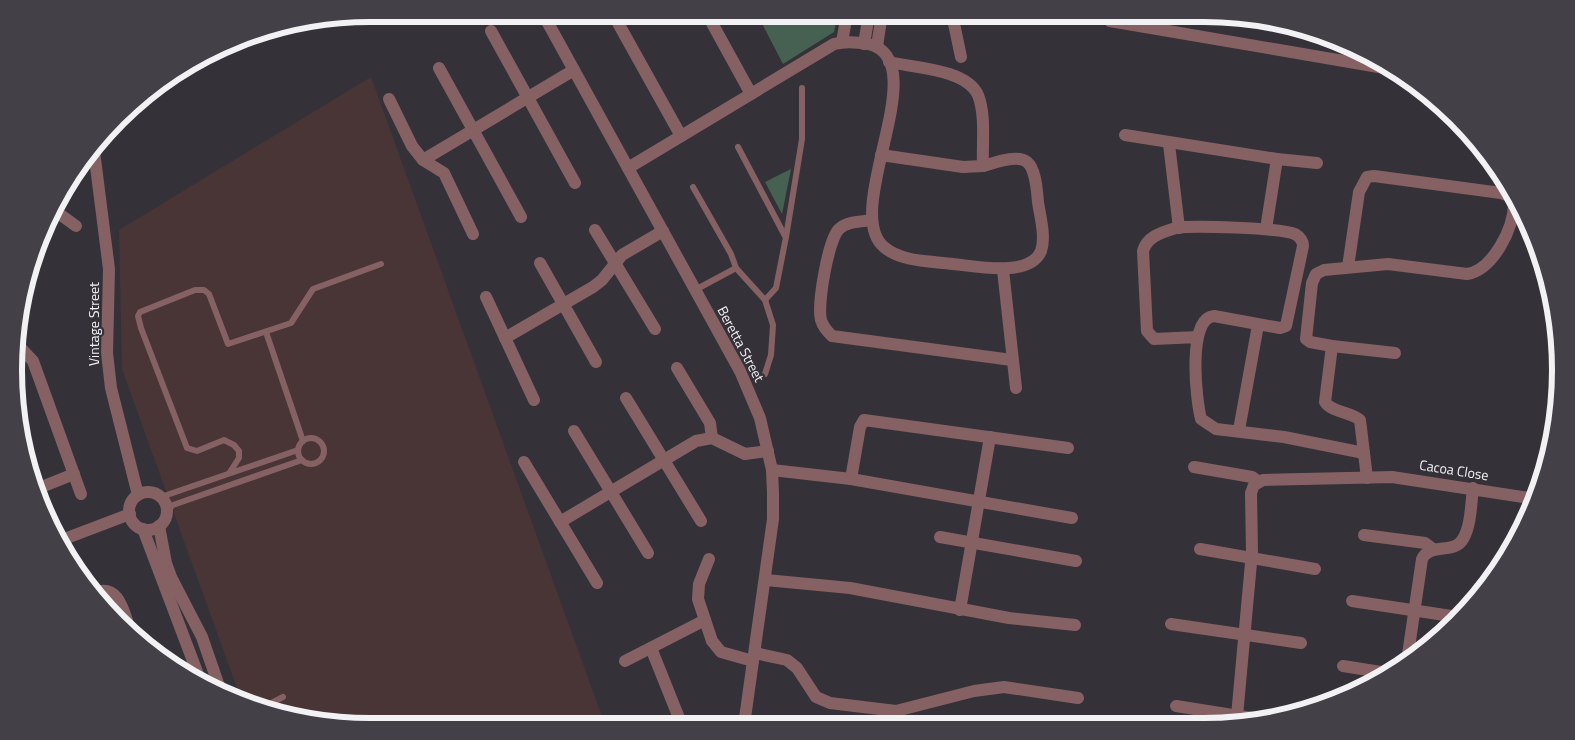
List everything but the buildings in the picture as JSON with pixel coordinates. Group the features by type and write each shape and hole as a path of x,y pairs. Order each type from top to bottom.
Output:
{"street":[{"name":"Beretta Street","path":"547,22 750,393 768,451 772,470 773,519 766,580 745,718"},
{"path":"617,22 681,136"},
{"path":"711,22 751,94"},
{"path":"842,42 846,22"},
{"path":"864,44 868,22"},
{"path":"877,46 881,22"},
{"path":"954,22 961,57"},
{"path":"1116,22 1374,66"},
{"path":"491,31 575,183"},
{"path":"628,168 834,44 842,42 877,46 889,62 895,88 881,154 872,220 875,235 880,244 896,254 911,258 1002,270 1034,260 1042,250 1043,240 1036,187 1031,166 1026,161 1020,159 983,166 963,167 881,154"},
{"path":"889,62 952,75 965,80 971,85 978,96 981,110 983,166"},
{"path":"439,68 521,217"},
{"path":"423,160 574,70"},
{"path":"389,99 407,138 423,160 439,168 444,173 473,234"},
{"path":"1125,135 1169,144 1277,160 1317,163"},
{"path":"1169,144 1179,228"},
{"name":"Vintage Street","path":"95,157 109,268 106,336 111,388 138,495"},
{"path":"1266,229 1277,160"},
{"path":"1348,267 1359,192 1367,177 1505,195"},
{"path":"1394,353 1332,346 1310,342 1306,339 1312,283 1319,271 1388,264 1467,274 1475,273 1492,257 1508,229 1514,210"},
{"path":"59,214 76,226"},
{"path":"872,220 848,224 835,234 827,258 820,315 826,330 832,336 1012,360"},
{"path":"1198,338 1162,340 1154,338 1146,331 1143,250 1152,238 1179,228 1266,229 1296,235 1302,239 1303,246 1286,326 1280,328 1210,316 1205,320 1198,338 1196,394 1201,419 1216,429 1239,430 1364,453"},
{"path":"595,230 655,329"},
{"path":"505,338 602,280 622,255 663,231"},
{"path":"540,263 596,362"},
{"path":"1002,270 1016,388"},
{"path":"486,297 534,400"},
{"path":"1239,430 1258,325"},
{"path":"1332,346 1325,402 1329,406 1354,415 1360,420 1367,478"},
{"path":"23,350 33,361 81,494"},
{"path":"677,368 710,423 712,438"},
{"path":"626,398 701,521"},
{"path":"852,479 860,427 864,420 1068,448"},
{"path":"574,431 648,553"},
{"path":"960,610 990,437"},
{"path":"560,522 696,441 712,438 745,454 768,451"},
{"path":"524,462 597,583"},
{"path":"1176,706 1236,716 1251,557 1250,492 1254,485 1259,482 1252,477 1194,467"},
{"path":"772,470 852,479 1072,518"},
{"path":"43,486 74,474"},
{"name":"Cacoa Close","path":"1259,482 1326,478 1400,478 1528,497"},
{"path":"1408,652 1422,559 1426,552 1433,549 1456,546 1461,543 1467,528 1468,488"},
{"path":"150,492 161,497 167,511 164,520 159,526 149,530 143,529 133,522 130,514 130,504 138,495 150,492"},
{"path":"66,538 130,514"},
{"path":"159,526 168,570 202,637 219,683"},
{"path":"143,529 196,671"},
{"path":"1364,535 1426,543 1433,549"},
{"path":"940,537 1076,560"},
{"path":"1200,549 1315,569"},
{"path":"709,559 698,591 712,641 721,652 787,660 797,668 816,696 830,703 896,711 974,691 1004,687 1078,698"},
{"path":"766,580 850,588 960,610 1075,625"},
{"path":"101,590 107,589 114,592 125,617"},
{"path":"1352,601 1452,615"},
{"path":"625,661 705,620"},
{"path":"1171,624 1301,643"},
{"path":"651,648 679,718"},
{"path":"1342,666 1378,672"}],"lane":[{"path":"765,300 776,288 786,237 802,139 802,88"},
{"path":"738,147 786,237"},
{"path":"692,187 731,254 736,268 765,300 773,325 771,355 765,374"},
{"path":"230,472 239,458 238,451 234,445 224,440 197,451 187,448 158,375 138,316 144,309 200,289 209,294 228,344 291,323 313,289 381,264"},
{"path":"695,290 736,268"},
{"path":"266,332 303,441"},
{"path":"161,497 298,450 303,441 311,438 317,440 322,445 324,452 321,459 315,464 302,460 298,450"},
{"path":"167,511 173,505 302,460"},
{"path":"271,703 283,697"}],"shaded area":[{"path":"371,77 602,718 347,717 325,715 280,706 238,691 122,369 119,230"}],"green space":[{"path":"761,22 836,22 834,32 783,64"},
{"path":"791,169 782,214 765,182"}]}
